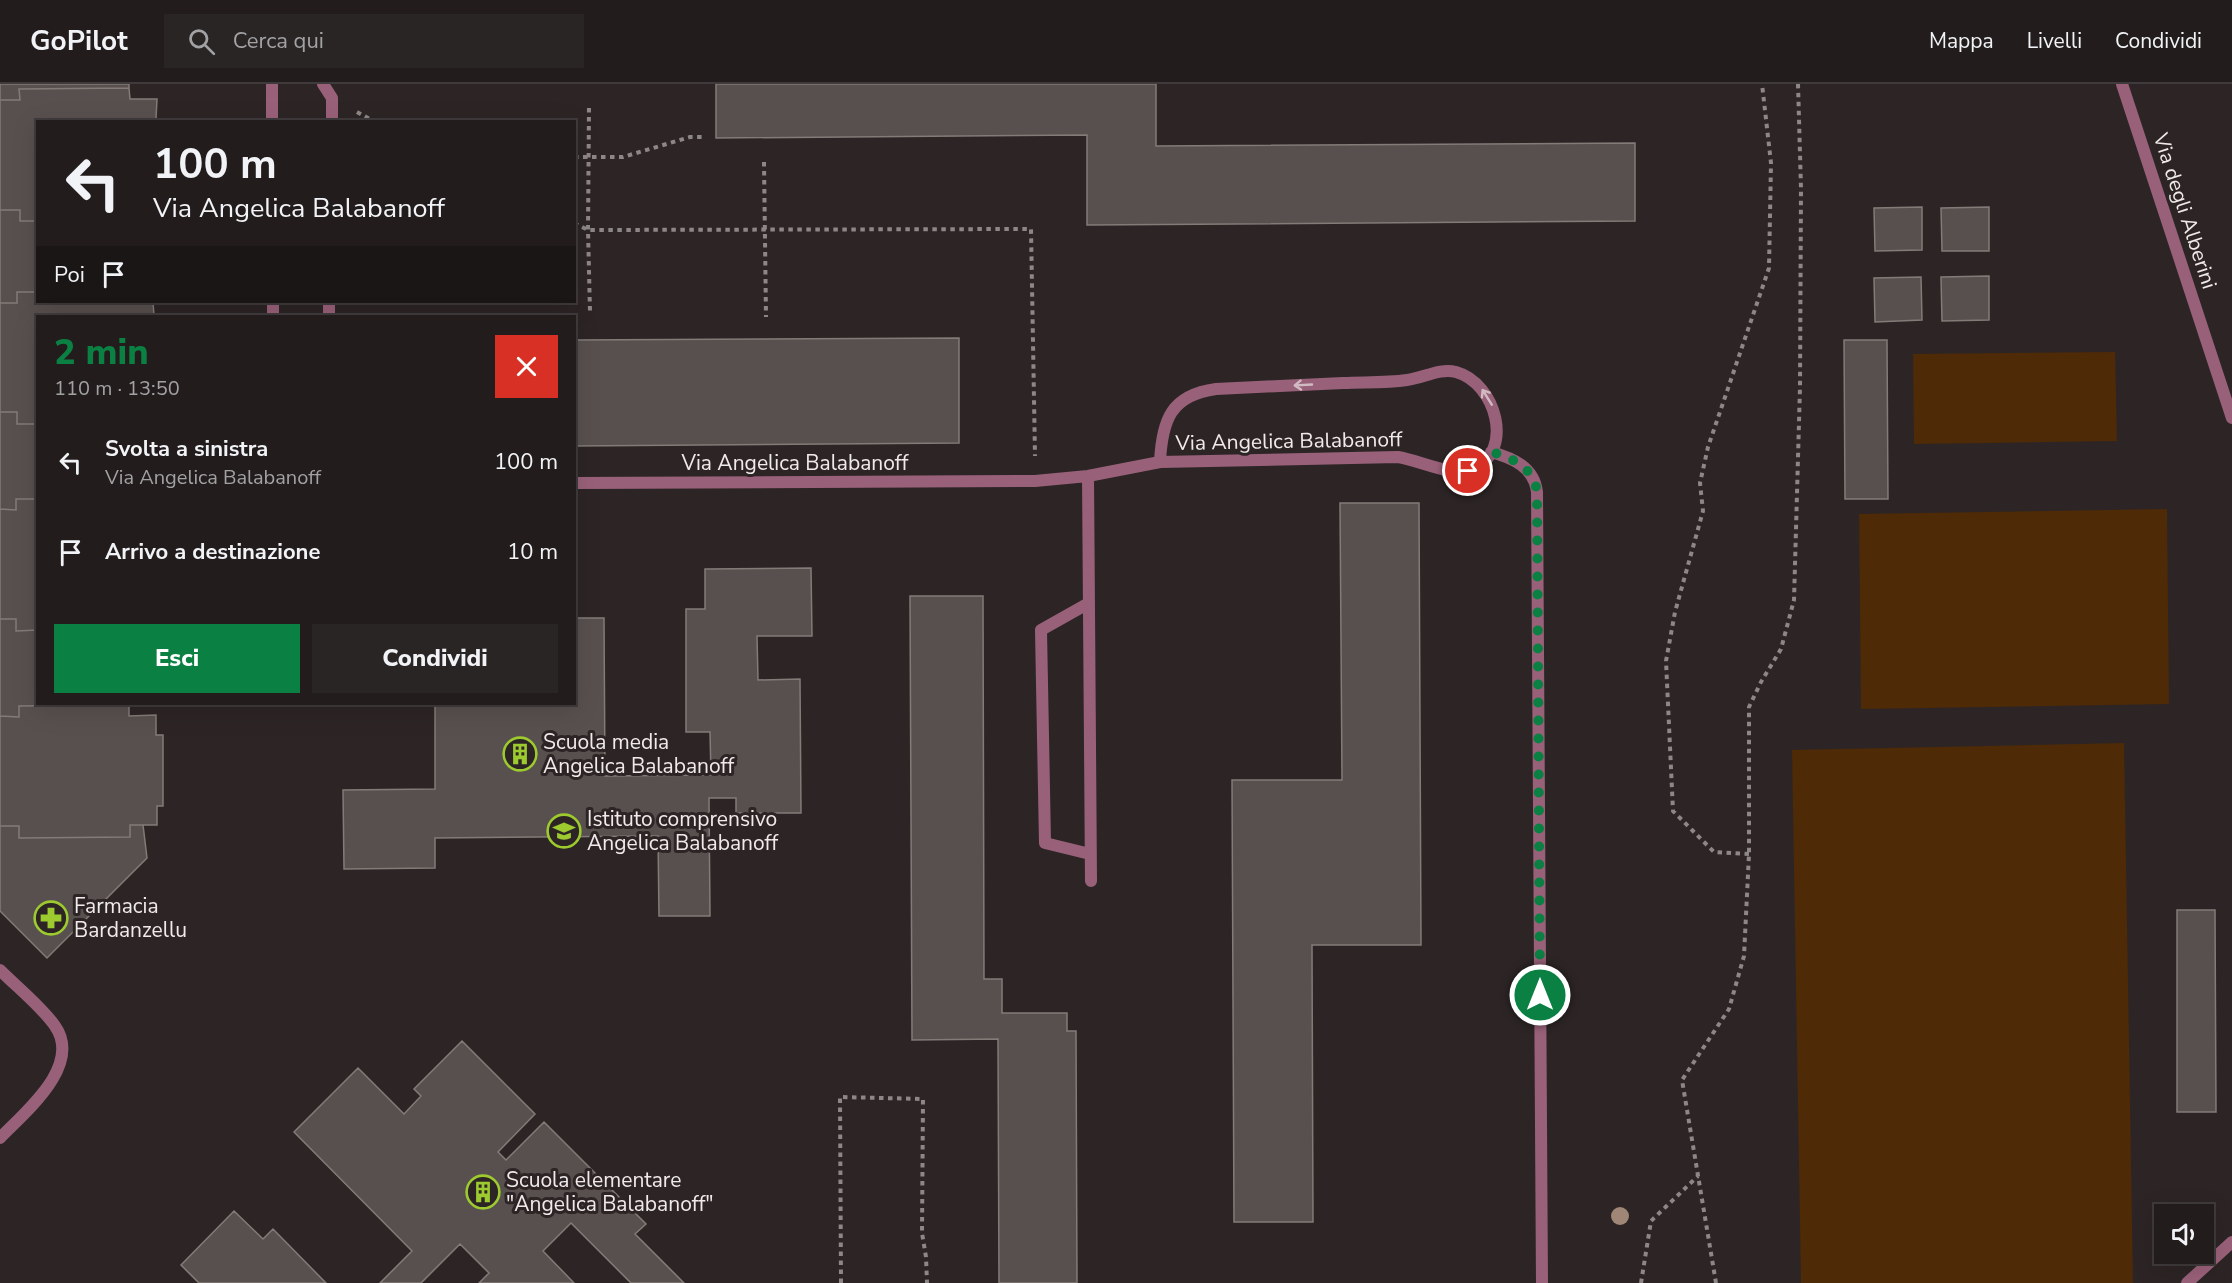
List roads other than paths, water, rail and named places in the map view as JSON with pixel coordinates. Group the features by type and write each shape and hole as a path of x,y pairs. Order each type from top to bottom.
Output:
{"street":[{"path":"272,84 272,120"},
{"path":"323,84 332,98 332,120"},
{"name":"Via degli Alberini","path":"2122,84 2232,418"},
{"path":"1160,462 1161,441 1168,417 1181,400 1201,391 1407,380 1448,371 1467,377 1480,387 1489,399 1495,412 1497,425 1491,452 1514,460 1533,476 1537,492 1542,1283"},
{"name":"Via Angelica Balabanoff","path":"576,483 1035,481 1088,476 1160,462 1398,457 1450,471 1460,471 1474,469 1491,452"},
{"path":"1088,476 1090,881"},
{"path":"1089,603 1041,630 1045,843 1090,854"},
{"path":"0,970 56,1027 61,1042 59,1067 48,1087 0,1138"},
{"path":"2187,1283 2232,1242"}],"place":[{"name":"Scuola media Angelica Balabanoff","path":"520,754"},
{"name":"Istituto comprensivo Angelica Balabanoff","path":"564,831"},
{"name":"Farmacia Bardanzellu","path":"51,918"},
{"name":"Scuola elementare \"Angelica Balabanoff\"","path":"483,1192"}]}
